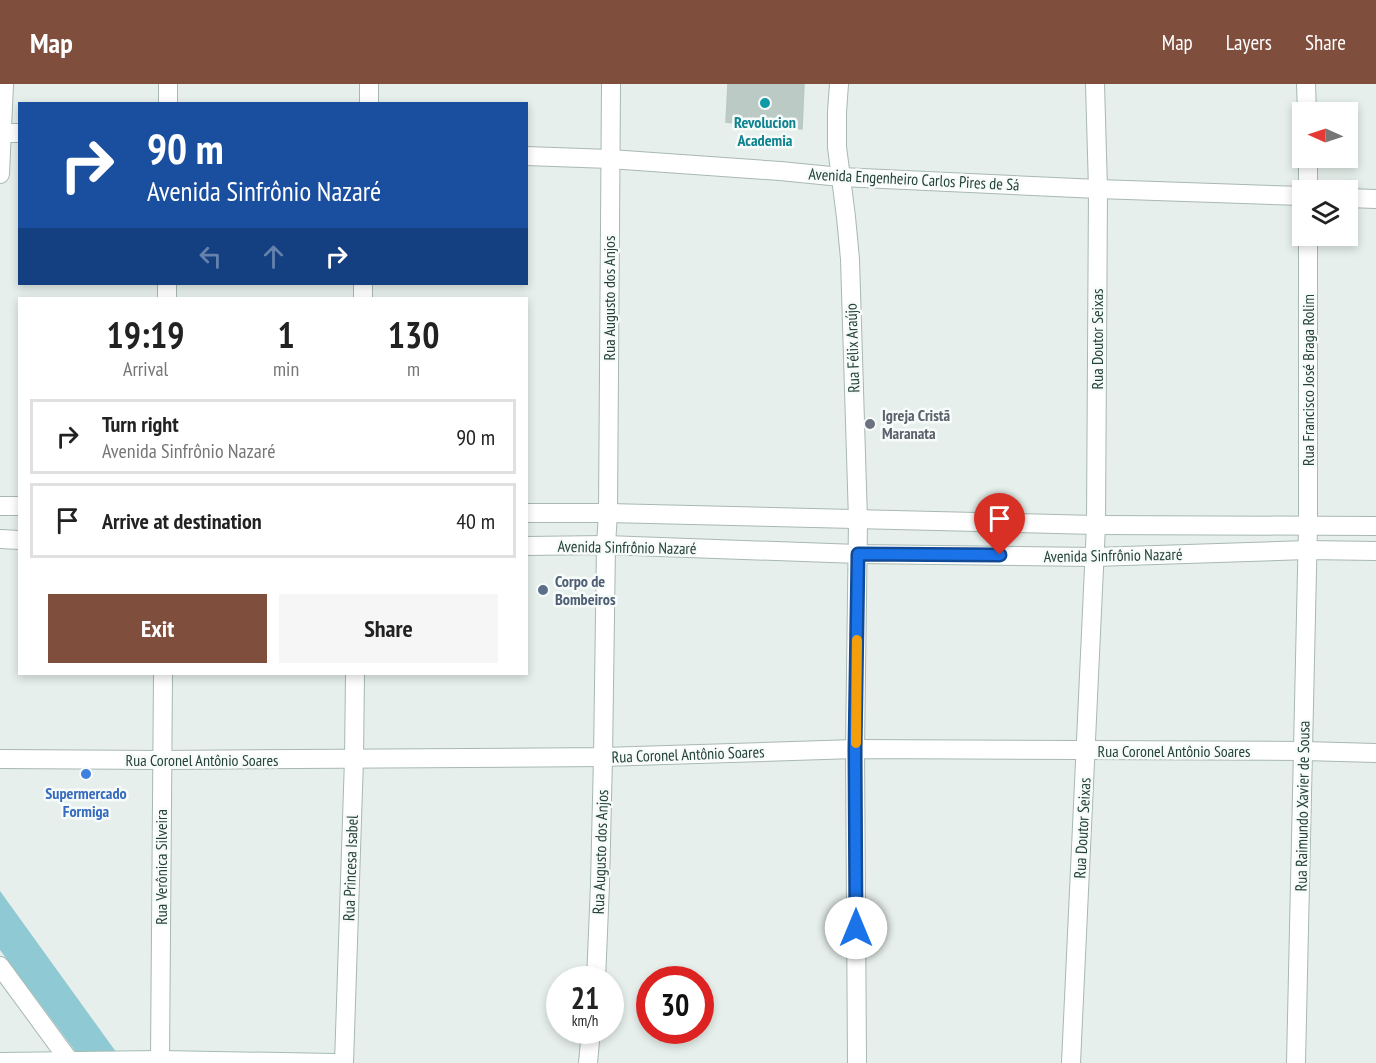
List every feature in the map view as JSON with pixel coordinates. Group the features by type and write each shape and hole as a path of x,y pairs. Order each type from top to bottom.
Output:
{"street":[{"path":"0,174 7,133 4,84"},
{"path":"168,84 168,102"},
{"path":"369,84 369,102"},
{"name":"Rua Augusto dos Anjos","path":"596,966 608,513 610,84"},
{"name":"Rua Félix Araújo","path":"839,84 837,147 850,260 858,554"},
{"name":"Rua Doutor Seixas","path":"1071,1063 1096,525 1098,189 1095,84"},
{"path":"1306,84 1307,102"},
{"name":"Avenida Engenheiro Carlos Pires de Sá","path":"528,156 610,159 840,177 1292,196"},
{"path":"1358,198 1376,199"},
{"name":"Rua Francisco José Braga Rolim","path":"1307,550 1308,246"},
{"path":"0,506 18,506"},
{"name":"Avenida Sinfrônio Nazaré","path":"528,513 1096,525 1376,526"},
{"path":"0,539 18,540"},
{"name":"Avenida Sinfrônio Nazaré","path":"528,546 606,545 858,554 1094,556 1307,550 1376,551"},
{"name":"Rua Raimundo Xavier de Sousa","path":"1296,1063 1307,550"},
{"path":"857,1063 855,749 858,554"},
{"name":"Rua Verônica Silveira","path":"157,1060 163,675"},
{"name":"Rua Princesa Isabel","path":"344,1063 355,675"},
{"name":"Rua Coronel Antônio Soares","path":"0,759 603,757 855,749 1376,753"},
{"path":"0,966 71,1062"},
{"path":"588,1063 590,1044"},
{"path":"0,1062 157,1060 334,1063"}],"water":[{"path":"0,891 124,1063 84,1063 0,950"}],"building":[{"name":"Revolucion Academia","path":"728,84 804,84 802,129 726,122"}],"slow traffic":[{"path":"856,743 857,640"}],"place":[{"name":"Revolucion Academia","path":"765,103"},
{"name":"Igreja Cristã Maranata","path":"870,424"},
{"name":"Corpo de Bombeiros","path":"543,590"},
{"name":"Supermercado Formiga","path":"86,774"}],"route":[{"path":"856,928 855,749 858,554 1000,555"}]}
